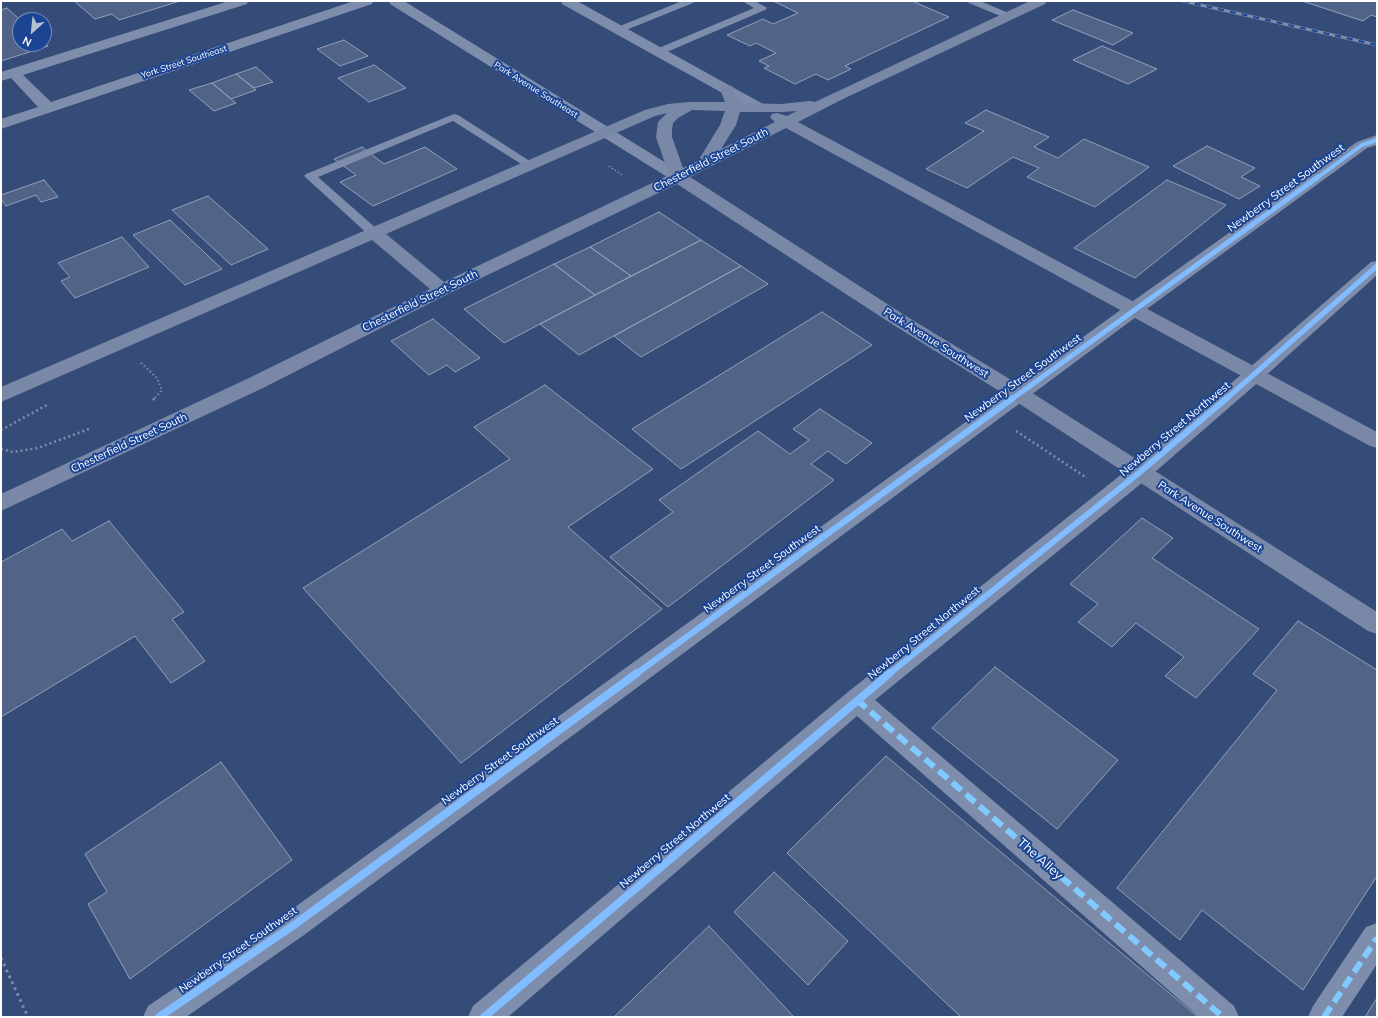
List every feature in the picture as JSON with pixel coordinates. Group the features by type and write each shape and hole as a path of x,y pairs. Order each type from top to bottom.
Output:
{"main road":[{"name":"Chesterfield Street South","path":"1,503 256,383 442,290 678,177 838,96 1040,1"},
{"path":"704,164 728,125 734,106 726,89"},
{"name":"Chesterfield Street South","path":"1,395 650,113 668,108 689,106 799,107 819,103 838,96"},
{"path":"678,177 664,137 664,130 666,122 673,115 689,106"},
{"path":"758,107 1377,441"},
{"name":"Park Avenue Southwest","path":"678,177 899,320 1018,394 1377,624"},
{"path":"374,233 442,290"}],"street":[{"path":"7,75 242,1"},
{"name":"York Street Southeast","path":"1,124 367,1"},
{"name":"Park Avenue Southeast","path":"395,1 678,177"},
{"path":"566,1 758,107"},
{"path":"7,75 48,108"},
{"name":"Newberry Street Southwest","path":"159,1017 294,925 1133,310 1362,145 1377,140"},
{"name":"Newberry Street Northwest","path":"484,1017 857,700 1140,472 1255,374 1377,266"},
{"name":"The Alley","path":"857,700 1223,1017"},
{"path":"1324,1017 1377,938"}],"lane":[{"path":"618,30 690,1"},
{"path":"658,52 762,8 747,1"},
{"path":"972,1 1008,16"},
{"path":"374,233 310,176 454,117 530,165"}],"path":[{"path":"609,166 629,179"},
{"path":"147,369 157,378 162,390 152,401"},
{"path":"1012,428 1089,479"},
{"path":"1,449 12,452 38,448 91,429"},
{"path":"1,958 28,1017"}],"building":[{"path":"74,1 180,1 119,20 112,14 95,19"},
{"path":"773,1 912,1 949,17 845,66 851,69 828,80 816,74 795,84 764,68 769,66 759,61 776,53 756,43 750,46 727,35 763,19 773,24 798,13"},
{"path":"1302,1 1377,1 1377,17 1371,15 1363,21"},
{"path":"7,8 12,13 12,52 29,52 1,61 1,10"},
{"path":"1073,10 1133,33 1113,45 1052,20"},
{"path":"344,40 368,56 340,66 317,49"},
{"path":"1102,46 1157,69 1128,84 1073,60"},
{"path":"374,65 406,88 369,102 338,78"},
{"path":"256,67 273,82 254,88 236,74"},
{"path":"236,74 256,90 231,99 212,83"},
{"path":"212,83 236,103 214,111 189,90"},
{"path":"986,110 1049,137 1034,147 1058,158 1084,139 1149,167 1095,207 1027,177 1039,168 1013,157 967,188 926,169 984,131 965,123"},
{"path":"1207,146 1255,168 1241,177 1260,186 1239,199 1173,166"},
{"path":"362,147 384,164 425,147 457,169 373,206 340,182 356,175 334,159"},
{"path":"44,180 58,197 41,202 36,195 6,206 1,199 1,195"},
{"path":"1167,180 1226,205 1135,278 1074,248"},
{"path":"208,196 268,249 231,265 172,210"},
{"path":"659,212 701,240 631,276 590,247"},
{"path":"170,220 222,269 185,285 133,235"},
{"path":"122,237 149,267 75,298 61,281 70,277 58,263"},
{"path":"701,240 741,266 579,355 540,324"},
{"path":"590,247 631,276 595,295 554,264"},
{"path":"554,264 595,295 504,343 464,309"},
{"path":"741,266 768,284 641,357 614,336"},
{"path":"822,312 872,345 681,469 632,429"},
{"path":"433,319 480,358 455,372 447,365 429,375 391,341"},
{"path":"545,385 653,469 568,527 662,609 461,763 303,588 510,459 474,427"},
{"path":"820,409 872,443 846,464 828,451 811,464 834,480 668,607 610,557 673,512 659,500 758,431 790,454 809,440 793,429"},
{"path":"1142,518 1173,538 1152,558 1259,629 1196,698 1165,676 1184,657 1136,623 1112,647 1078,622 1098,604 1070,584"},
{"path":"109,521 184,612 172,619 205,661 171,683 135,636 1,717 1,562 62,529 72,541"},
{"path":"1298,621 1377,670 1377,876 1303,990 1202,910 1180,940 1117,888 1277,690 1253,674"},
{"path":"995,667 1118,760 1057,829 932,728"},
{"path":"886,756 1198,1017 961,1017 787,853"},
{"path":"221,762 292,860 130,979 88,904 107,892 85,854"},
{"path":"774,872 848,941 808,985 734,912"},
{"path":"709,926 794,1017 614,1017"},
{"path":"1377,998 1377,1017 1365,1017"}],"railway":[{"path":"1183,1 1377,45"}],"marked path":[{"path":"857,700 1223,1017"},
{"path":"1324,1017 1377,938"}],"cycle path":[{"path":"159,1017 294,925 1133,310 1362,145 1377,140"},
{"path":"484,1017 857,700 1140,472 1255,374 1377,266"}]}
